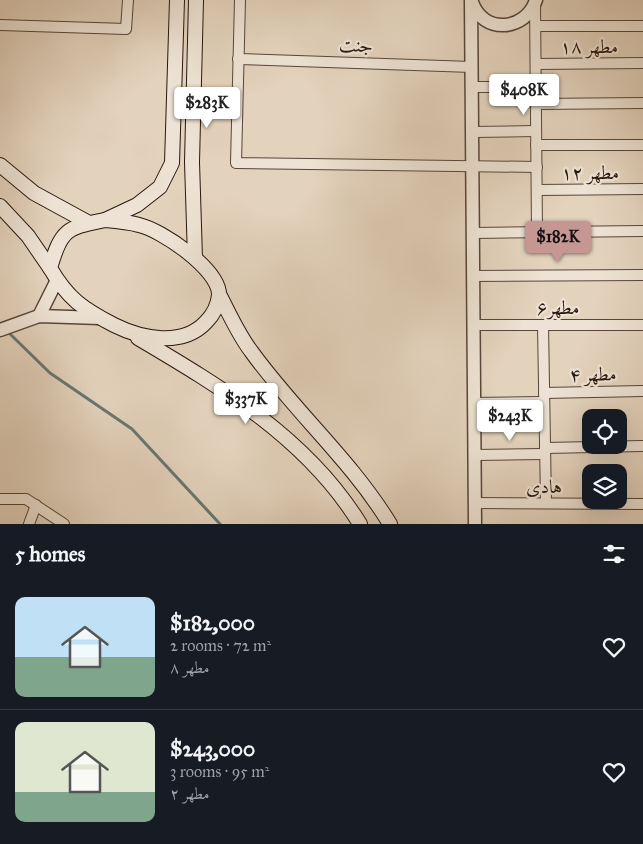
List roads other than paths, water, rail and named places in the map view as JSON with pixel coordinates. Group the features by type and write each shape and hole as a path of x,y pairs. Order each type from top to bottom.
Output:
{"main road":[{"path":"54,274 57,244 73,227 106,220 137,205 160,187 172,163 177,0"},
{"path":"195,258 192,162 196,0"},
{"path":"0,165 34,193 89,224"},
{"path":"0,206 28,236 64,291 89,312 129,332 206,378 281,433 314,462 360,524"},
{"path":"106,220 141,225 168,238 195,258 208,271 250,350 287,396 332,445 376,500 390,524"},
{"path":"129,332 177,339 192,333 198,330 214,314 219,294"}],"street":[{"path":"0,25 126,29 128,0"},
{"path":"240,0 236,163 537,167"},
{"path":"471,0 483,18 503,26 524,19 529,14 536,0"},
{"path":"471,0 475,524"},
{"path":"536,0 537,232"},
{"path":"536,26 643,26"},
{"name":"جنت","path":"238,59 472,67"},
{"name":"مطهر ۱۸","path":"536,64 643,63"},
{"path":"472,88 536,87"},
{"path":"536,104 643,103"},
{"path":"473,132 536,131"},
{"path":"536,145 643,145"},
{"name":"مطهر ۱۲","path":"537,190 643,189"},
{"path":"473,233 643,231"},
{"path":"39,316 54,274"},
{"path":"473,276 643,275"},
{"path":"6,328 39,316 100,318"},
{"name":"مطهر۶","path":"474,325 643,325"},
{"path":"543,325 546,503"},
{"name":"مطهر ۴","path":"474,403 643,391"},
{"path":"474,455 643,446"},
{"path":"0,499 26,499 64,524"},
{"name":"هادی","path":"475,503 643,504"},
{"path":"29,524 36,505"}],"waterway":[{"path":"7,331 50,373 132,429 220,524"}]}
